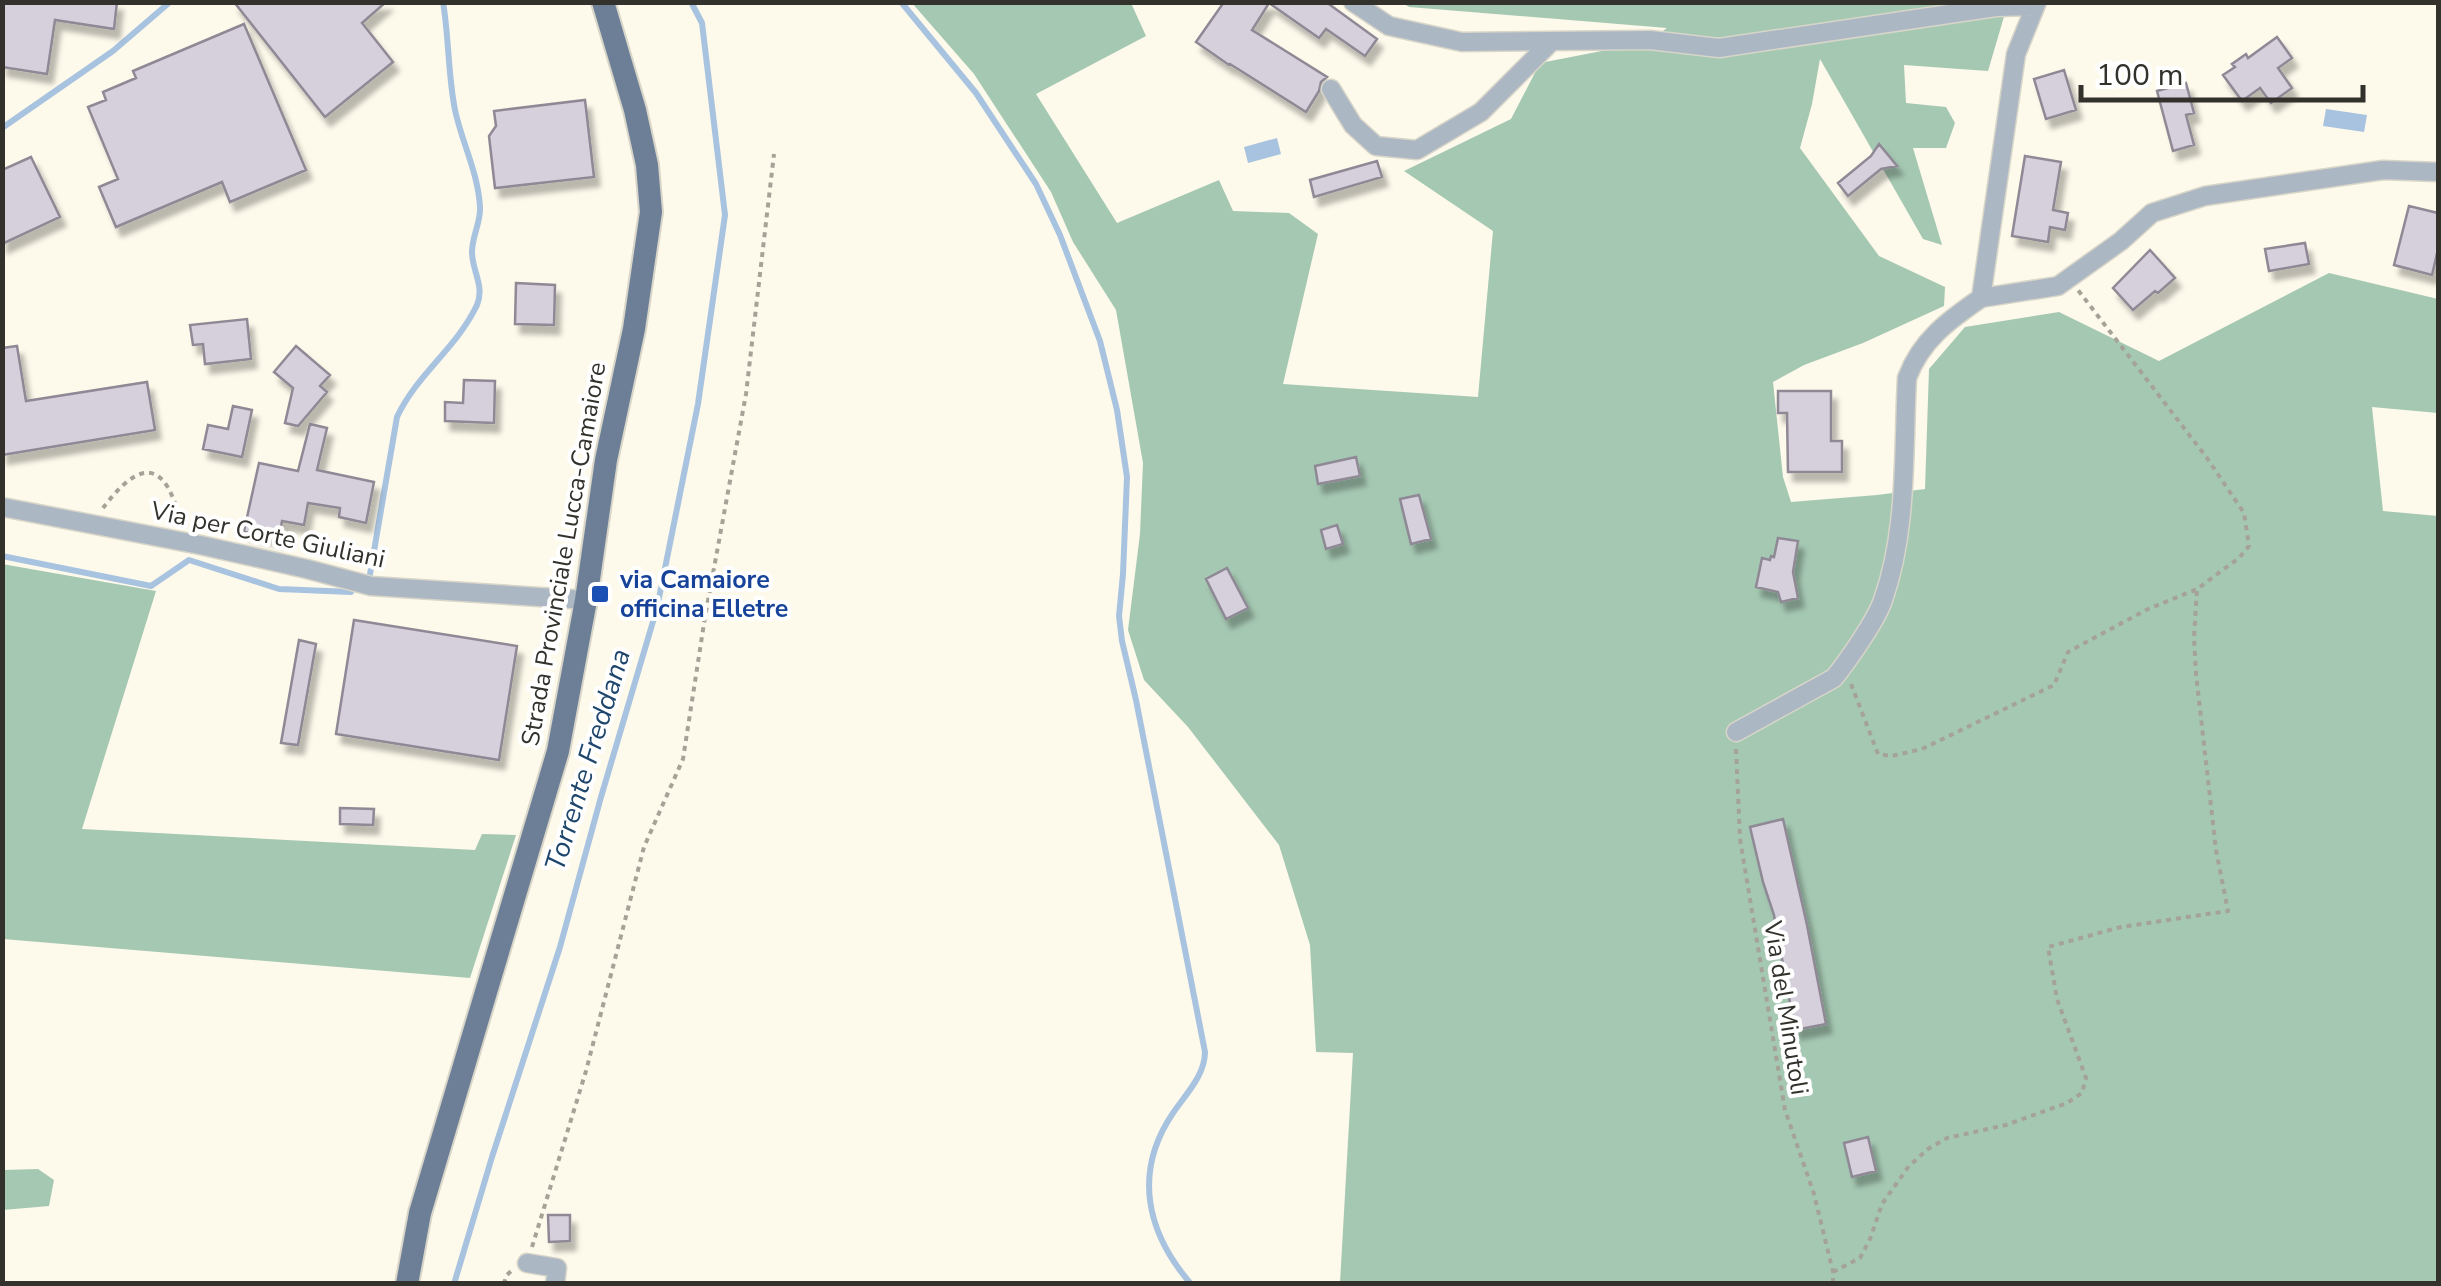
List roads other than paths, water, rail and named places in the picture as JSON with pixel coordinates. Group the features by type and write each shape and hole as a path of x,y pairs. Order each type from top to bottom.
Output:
{"main road":[{"name":"Strada Provinciale Lucca-Camaiore","path":"408,1284 420,1213 558,751 586,600 606,460 634,329 651,212 635,110 603,2"}],"street":[{"path":"1353,2 1389,26 1462,42 1650,40 1720,48 2036,4 2016,54 1981,298"},
{"path":"1331,89 1353,125 1376,146 1417,150 1482,112 1552,41"},
{"path":"1736,732 1834,678 1883,604 1900,533 1907,378 1930,338 1953,317 1981,298 2058,286 2152,213 2179,203 2382,170 2438,172"},
{"name":"Via per Corte Giuliani","path":"2,507 190,543 371,586 586,600"},
{"path":"527,1262 557,1268 555,1284"}],"water":[{"path":"2326,109 2367,115 2364,132 2323,126"},
{"path":"1277,138 1281,154 1248,163 1244,147"}],"waterway":[{"path":"2,128 113,51 170,2"},
{"path":"369,580 397,417 468,321 479,298 472,252 480,213 479,194 455,110 443,2"},
{"name":"Torrente Freddana","path":"454,1284 560,947 657,608 698,404 725,215 702,23 691,2"},
{"path":"901,2 976,93 1036,184 1100,341 1117,410 1127,477 1119,616 1122,641 1205,1052 1198,1076 1160,1135 1149,1179 1150,1201 1164,1244 1191,1284"},
{"path":"2,556 151,586 189,560 279,589 351,592"}],"place":[{"name":"via Camaiore officina Elletre","path":"600,594"}]}
